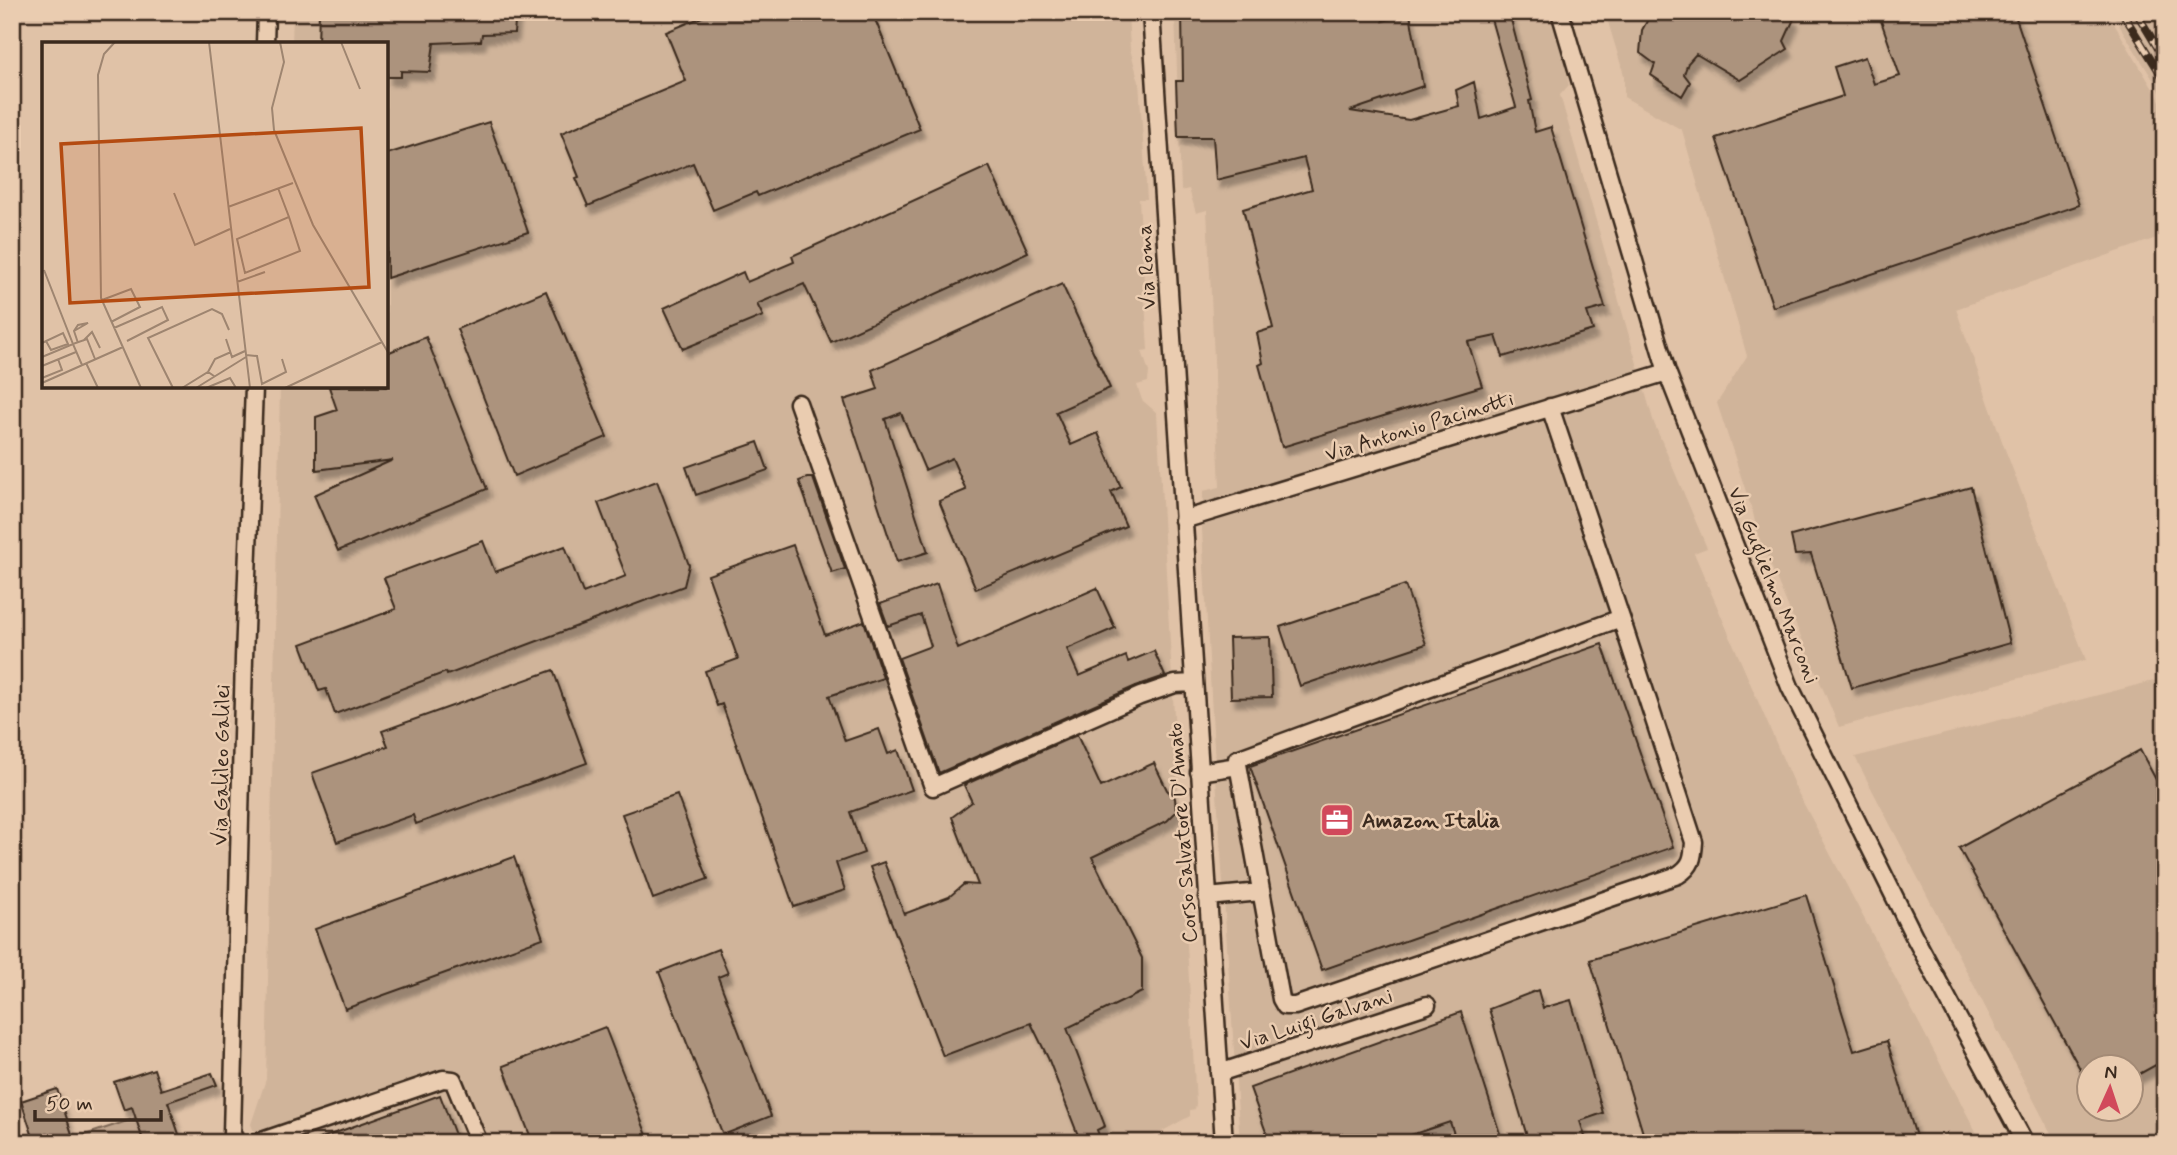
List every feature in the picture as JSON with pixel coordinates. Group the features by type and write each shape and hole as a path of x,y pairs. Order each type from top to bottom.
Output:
{"street":[{"path":"265,12 265,42"},
{"name":"Via Roma","path":"1151,12 1183,520"},
{"name":"Via Guglielmo Marconi","path":"1560,12 1667,372 1790,687 1914,936 2025,1143"},
{"name":"Via Antonio Pacinotti","path":"1183,520 1667,372"},
{"name":"Via Galileo Galilei","path":"236,1143 232,1134 254,388"},
{"path":"799,403 933,787 1140,696 1175,684 1193,683"},
{"path":"1550,407 1621,618 1694,842 1689,868 1678,875 1295,1006 1285,1006 1280,999 1237,759 1621,618"},
{"name":"Corso Salvatore D'Amato","path":"1183,520 1224,1143"},
{"path":"1199,772 1238,766"},
{"path":"1207,897 1261,892"},
{"name":"Via Luigi Galvani","path":"1219,1073 1427,1005"},
{"path":"256,1143 443,1079 453,1080 479,1143"}],"path":[{"path":"2161,12 2161,23 2165,29"}],"shaded area":[{"path":"293,12 1128,12 1130,49 1139,82 1147,199 1139,199 1148,350 1142,351 1149,372 1148,382 1137,385 1142,400 1157,413 1196,1104 1195,1109 1190,1110 1190,1116 1148,1139 1148,1143 258,1143 251,1124 266,1079 280,388 388,388 388,42 292,42"},
{"path":"1175,12 1554,12 1569,85 1560,95 1654,423 1707,548 1694,553 1795,787 1982,1143 1240,1143 1202,530 1203,491 1220,487 1207,210 1196,213 1189,189 1181,191"},
{"path":"1605,12 2107,12 2165,109 2165,235 1956,309 2003,444 2086,660 1839,727 1758,535 1717,403 1747,356 1682,130 1624,97 1624,75"},
{"path":"2111,12 2153,12 2165,37 2165,99"},
{"path":"2165,678 2165,1143 2056,1143 1855,757"},
{"path":"136,1118 144,1143 61,1143"}],"building":[{"path":"319,12 516,12 514,33 482,34 481,41 434,43 430,72 401,71 401,77 388,77 388,42 318,42"},
{"path":"714,12 872,12 920,129 758,196 756,192 713,210 693,163 588,206 561,133 686,81 666,32"},
{"path":"1182,12 1382,12 1383,21 1410,14 1423,86 1350,111 1409,120 1459,106 1456,90 1474,82 1481,119 1516,107 1489,12 1509,12 1532,100 1529,101 1535,132 1551,127 1605,307 1587,312 1593,330 1503,357 1496,336 1468,342 1482,386 1282,447 1259,365 1263,363 1257,333 1273,328 1243,209 1312,189 1304,158 1216,180 1213,137 1178,137 1176,81 1183,81"},
{"path":"1652,12 1783,12 1794,19 1784,41 1788,49 1740,80 1696,54 1688,63 1684,74 1690,82 1682,96 1651,75 1655,64 1640,53 1642,30"},
{"path":"1878,12 2014,12 2079,205 1773,307 1716,138 1843,96 1834,67 1865,57 1874,84 1900,76"},
{"path":"489,122 528,232 388,278 388,154"},
{"path":"989,166 1028,252 831,342 804,284 757,304 763,316 683,349 664,308 743,272 747,282 794,262 792,256"},
{"path":"1062,284 1110,388 1056,412 1071,445 1098,433 1121,487 1111,492 1126,526 976,589 939,501 966,490 952,458 925,470 901,413 885,419 928,552 897,562 844,400 878,389 872,370"},
{"path":"546,291 607,437 514,476 457,329"},
{"path":"426,337 487,489 338,551 314,495 393,460 316,470 316,417 337,410 329,388 388,388 388,353"},
{"path":"758,442 768,470 696,495 686,467"},
{"path":"813,478 845,569 832,573 799,481"},
{"path":"657,481 689,565 684,586 335,714 326,689 319,691 301,644 396,609 384,578 483,541 495,572 565,546 583,593 626,576 598,503"},
{"path":"1971,487 2010,643 1852,688 1811,554 1795,555 1791,536"},
{"path":"793,545 825,635 864,621 883,678 829,696 845,741 879,729 888,754 898,750 912,790 850,812 864,853 836,863 845,890 794,907 722,704 717,706 705,671 738,659 708,575"},
{"path":"937,584 958,649 1097,588 1115,628 1067,649 1079,676 1126,656 1128,662 1154,651 1165,676 1136,686 939,773 899,658 931,646 921,615 888,626 880,604"},
{"path":"1405,585 1426,644 1300,686 1280,627"},
{"path":"1270,637 1272,697 1231,698 1229,638"},
{"path":"1602,644 1673,847 1322,970 1250,766"},
{"path":"553,670 587,763 416,824 413,815 337,842 312,773 388,746 382,731"},
{"path":"1077,735 1101,787 1154,763 1167,790 1175,798 1176,812 1167,821 1092,857 1142,958 1142,992 1067,1028 1105,1126 1097,1130 1100,1138 1088,1143 1081,1143 1048,1058 1031,1023 943,1056 870,867 884,862 904,914 949,897 964,884 978,885 952,817 972,802 964,785"},
{"path":"2140,750 2160,787 2165,784 2165,1060 2146,1070 2146,1054 2076,1054 2076,1061 1959,848"},
{"path":"677,795 708,879 653,899 622,814"},
{"path":"514,857 543,938 345,1009 315,929"},
{"path":"1806,895 1854,1051 1887,1041 1918,1143 1646,1143 1590,960"},
{"path":"718,949 728,973 718,977 771,1116 723,1135 659,972"},
{"path":"1538,990 1543,1008 1571,1000 1603,1113 1580,1121 1587,1143 1529,1143 1489,1009"},
{"path":"1461,1012 1503,1143 1457,1143 1450,1122 1387,1143 1270,1143 1250,1088"},
{"path":"605,1027 650,1143 533,1143 503,1066"},
{"path":"154,1069 161,1090 212,1073 217,1085 168,1102 182,1143 144,1143 132,1107 124,1110 114,1082"},
{"path":"57,1089 72,1134 46,1143 35,1143 21,1101"},
{"path":"440,1095 458,1143 313,1143 313,1141"}],"railway":[{"path":"2122,12 2165,81"},
{"path":"2136,12 2165,60"}],"place":[{"name":"Amazon Italia","path":"1337,820"}]}
